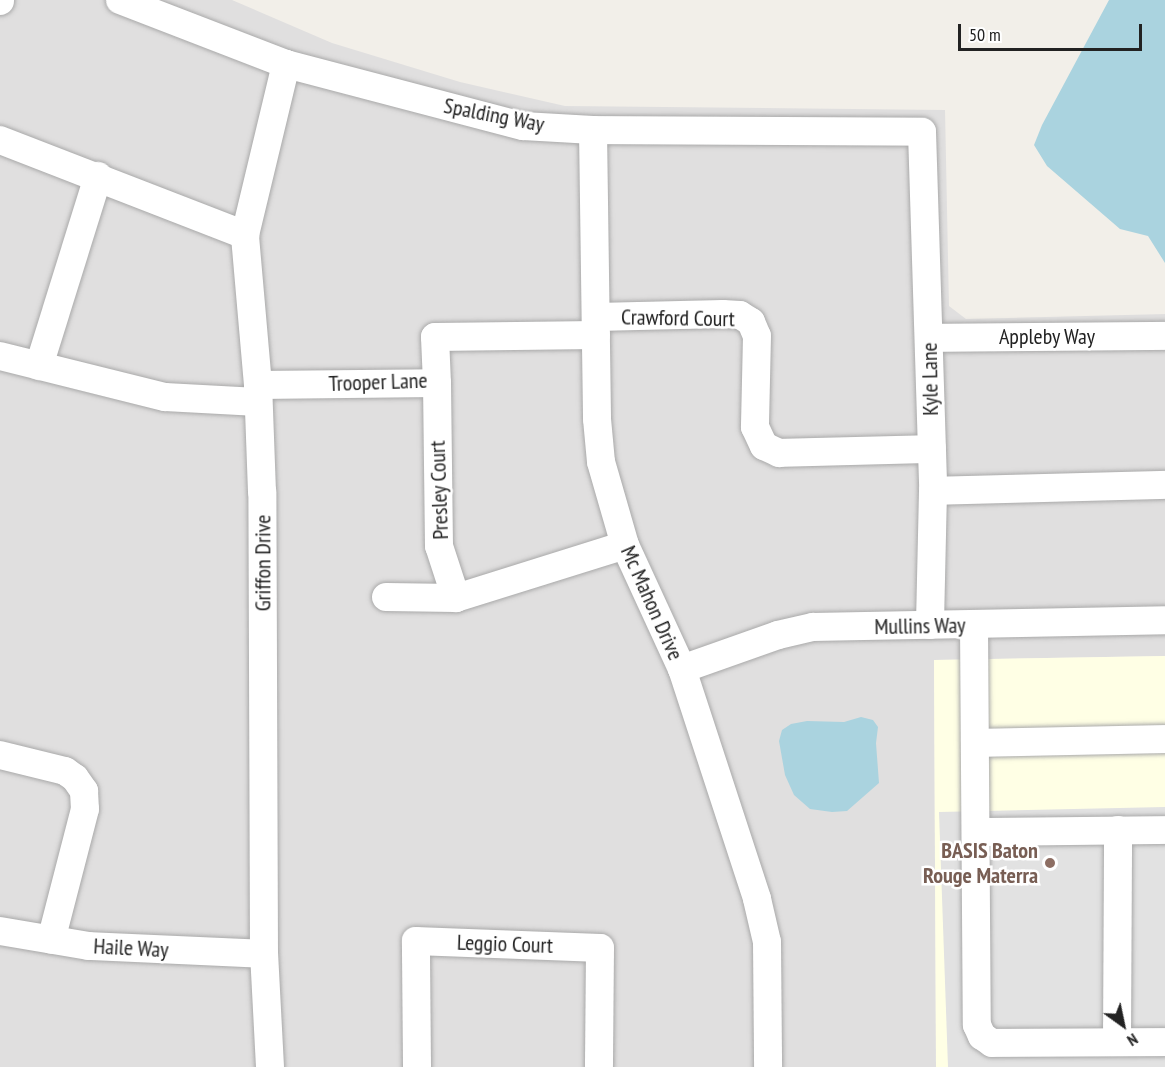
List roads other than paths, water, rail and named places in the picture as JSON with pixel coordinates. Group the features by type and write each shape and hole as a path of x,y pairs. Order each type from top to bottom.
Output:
{"street":[{"name":"Spalding Way","path":"120,0 286,64 523,126 594,130 922,132"},
{"name":"Griffon Drive","path":"270,1067 264,954 262,504 258,394 245,235 286,64"},
{"name":"Mc Mahon Drive","path":"594,130 597,419 601,462 625,545 682,669 763,922 767,942 768,1067"},
{"name":"Kyle Lane","path":"922,132 933,490 930,625"},
{"path":"0,140 98,176 245,235"},
{"path":"39,366 98,176"},
{"name":"Crawford Court","path":"596,326 723,314 740,315 751,322 757,336 755,427 764,446 779,453 932,450"},
{"name":"Trooper Lane","path":"0,356 165,397 258,394 437,383 435,337 596,326"},
{"name":"Appleby Way","path":"930,338 1165,336"},
{"name":"Presley Court","path":"437,383 439,546 456,598"},
{"path":"933,490 1165,485"},
{"path":"386,597 456,598 625,545"},
{"name":"Mullins Way","path":"682,669 798,629 830,626 1165,620"},
{"path":"974,625 977,1025 982,1036 992,1043 1165,1042"},
{"path":"975,743 1165,739"},
{"path":"0,755 65,771 75,778 84,791 85,809 51,940"},
{"path":"1116,1042 1118,830"},
{"path":"976,832 1165,830"},
{"name":"Haile Way","path":"0,931 88,946 264,954"},
{"name":"Leggio Court","path":"417,1067 416,941 600,948 599,1067"}],"water":[{"path":"1109,0 1165,0 1165,263 1148,236 1120,229 1047,166 1034,145 1042,125"},
{"path":"861,717 873,720 878,727 876,743 879,783 847,811 832,812 810,809 794,795 785,775 779,741 782,730 791,724 807,721 844,722"}],"place":[{"name":"BASIS Baton Rouge Materra","path":"1050,863"}]}
